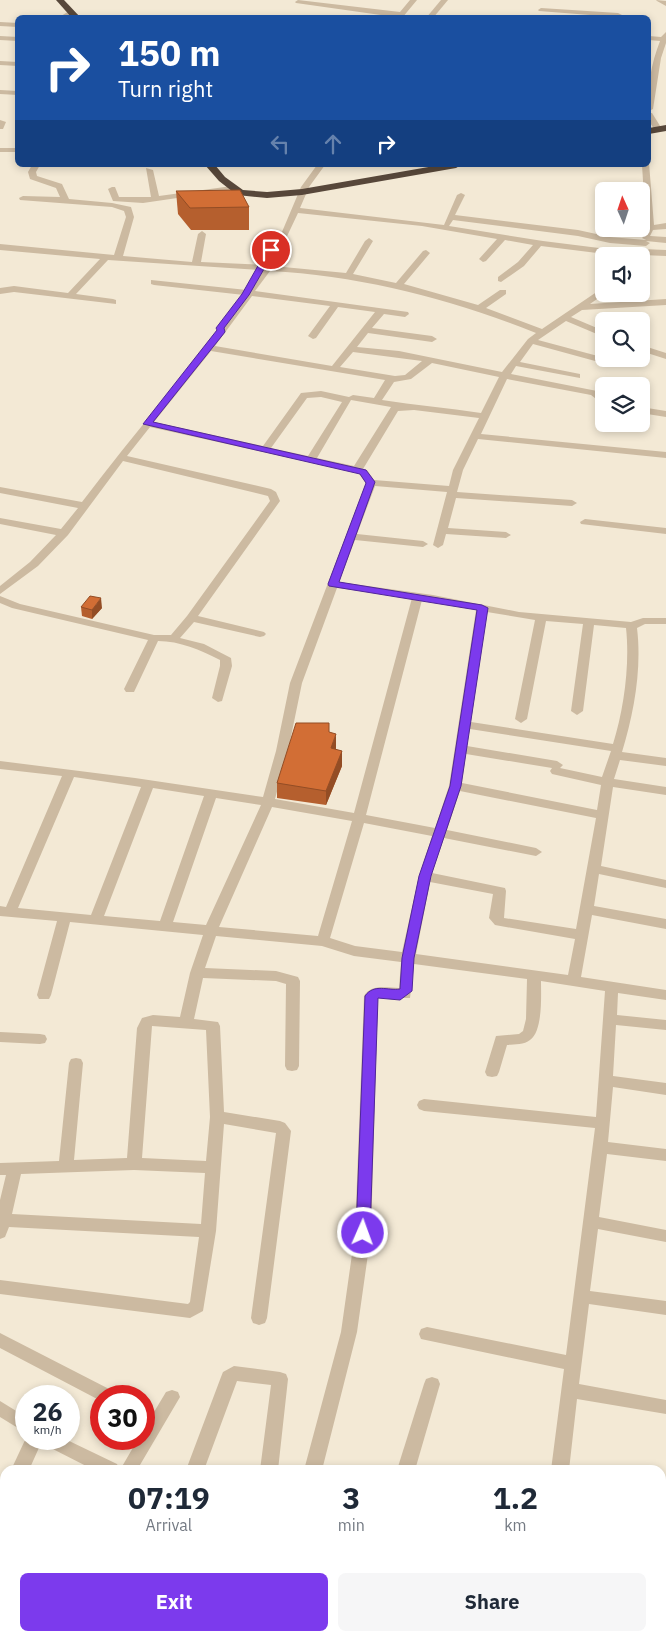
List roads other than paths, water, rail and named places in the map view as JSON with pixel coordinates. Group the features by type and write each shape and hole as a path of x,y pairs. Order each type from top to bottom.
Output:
{"highway":[{"path":"60,0 74,14"},
{"path":"70,0 84,15"},
{"path":"212,167 232,188 252,195 297,190 441,167"},
{"path":"225,167 239,182 251,189 297,190 418,167"}],"street":[{"path":"400,15 414,0"},
{"path":"431,15 445,0"},
{"path":"659,0 666,4"},
{"path":"298,2 393,15"},
{"path":"350,15 353,8"},
{"path":"541,10 582,15"},
{"path":"0,24 15,24"},
{"path":"0,38 15,38"},
{"path":"651,38 664,41 656,64 651,92"},
{"path":"0,63 15,64"},
{"path":"0,92 15,93"},
{"path":"0,150 15,150"},
{"path":"35,167 32,172 33,177 59,186 64,200"},
{"path":"265,267 297,190 319,167"},
{"path":"646,167 647,182"},
{"path":"149,170 155,199"},
{"path":"112,189 114,197 119,200 155,199 232,188"},
{"path":"0,590 34,564 64,533 222,330 220,328 247,295 265,267 295,210 297,190"},
{"path":"444,228 461,195"},
{"path":"23,198 64,200 118,206 128,209 130,216 118,257"},
{"path":"295,210 444,228 538,244 595,250"},
{"path":"450,217 570,232 610,240 666,240"},
{"path":"650,228 666,226"},
{"path":"196,264 202,234"},
{"path":"483,259 502,238"},
{"path":"644,247 646,240"},
{"path":"348,276 369,241"},
{"path":"501,279 521,264 538,244"},
{"path":"0,247 196,264 265,267 348,276 399,285 480,308 542,332"},
{"path":"650,254 666,253"},
{"path":"399,285 426,254"},
{"path":"70,296 107,256"},
{"path":"154,282 405,314"},
{"path":"0,291 14,288 113,302"},
{"path":"480,308 504,292"},
{"path":"438,545 451,492 464,454 512,363 530,341 595,296"},
{"path":"579,307 666,302"},
{"path":"313,336 336,304"},
{"path":"334,369 382,310"},
{"path":"564,317 595,330"},
{"path":"365,330 432,339"},
{"path":"530,341 595,358"},
{"path":"208,348 391,379 408,377 430,361"},
{"path":"350,349 390,353 595,393"},
{"path":"650,351 666,356"},
{"path":"512,363 577,376"},
{"path":"376,402 391,379"},
{"path":"265,450 304,396 321,394 345,398 347,402 311,460"},
{"path":"353,398 398,404"},
{"path":"356,470 395,408 414,408 484,416"},
{"path":"650,411 666,414"},
{"path":"148,424 356,470 363,472 371,482 451,492 572,503"},
{"path":"475,436 666,455"},
{"path":"121,458 260,490 275,497 273,506 191,618 179,634 170,639"},
{"path":"186,1023 197,973 211,930 268,802 282,751 296,683 371,482"},
{"path":"0,490 85,506"},
{"path":"0,521 64,533"},
{"path":"586,522 666,531"},
{"path":"442,531 506,535"},
{"path":"351,536 423,544"},
{"path":"333,584 541,617 631,626 643,621 666,621"},
{"path":"323,941 359,817 418,596"},
{"path":"0,599 16,606 154,638 170,639 200,646 225,658 226,666 218,698"},
{"path":"314,1465 349,1332 363,1233 372,996 378,992 405,994 408,958 425,876 456,786 482,608"},
{"path":"521,719 541,617"},
{"path":"191,618 260,634"},
{"path":"577,711 589,621"},
{"path":"574,981 604,815 607,782 627,717 633,642 631,626"},
{"path":"130,689 154,638"},
{"path":"464,725 666,762"},
{"path":"461,749 557,768 607,782 666,791"},
{"path":"0,765 268,802 359,817 536,852"},
{"path":"70,774 3,913 323,941 354,951 666,995"},
{"path":"96,920 148,785"},
{"path":"456,786 604,815"},
{"path":"165,926 211,794"},
{"path":"594,869 666,884"},
{"path":"425,876 500,891 496,918 500,922 582,935"},
{"path":"587,908 666,924"},
{"path":"44,995 65,917"},
{"path":"197,973 276,976 293,981 292,1066"},
{"path":"492,1072 498,1042 526,1037 529,1033 532,1022 534,976"},
{"path":"561,1465 603,1123 612,987"},
{"path":"610,1018 666,1025"},
{"path":"0,1287 190,1311 197,1306 208,1231 217,1117 213,1026 153,1020 147,1022 144,1028 134,1164"},
{"path":"0,1037 40,1039"},
{"path":"66,1165 76,1063"},
{"path":"606,1081 666,1089"},
{"path":"424,1105 603,1123"},
{"path":"217,1117 280,1127 284,1131 259,1318"},
{"path":"599,1147 666,1155"},
{"path":"208,1231 2,1226 8,1168 134,1164 214,1166"},
{"path":"590,1222 666,1236"},
{"path":"581,1296 666,1308"},
{"path":"427,1334 572,1363"},
{"path":"0,1340 90,1387"},
{"path":"197,1465 229,1377 234,1373 280,1379 270,1465"},
{"path":"408,1465 432,1384"},
{"path":"569,1390 666,1407"},
{"path":"155,1414 172,1397"},
{"path":"0,1408 15,1418"},
{"path":"22,1465 29,1450"},
{"path":"71,1450 101,1465"},
{"path":"130,1465 137,1450"}]}
